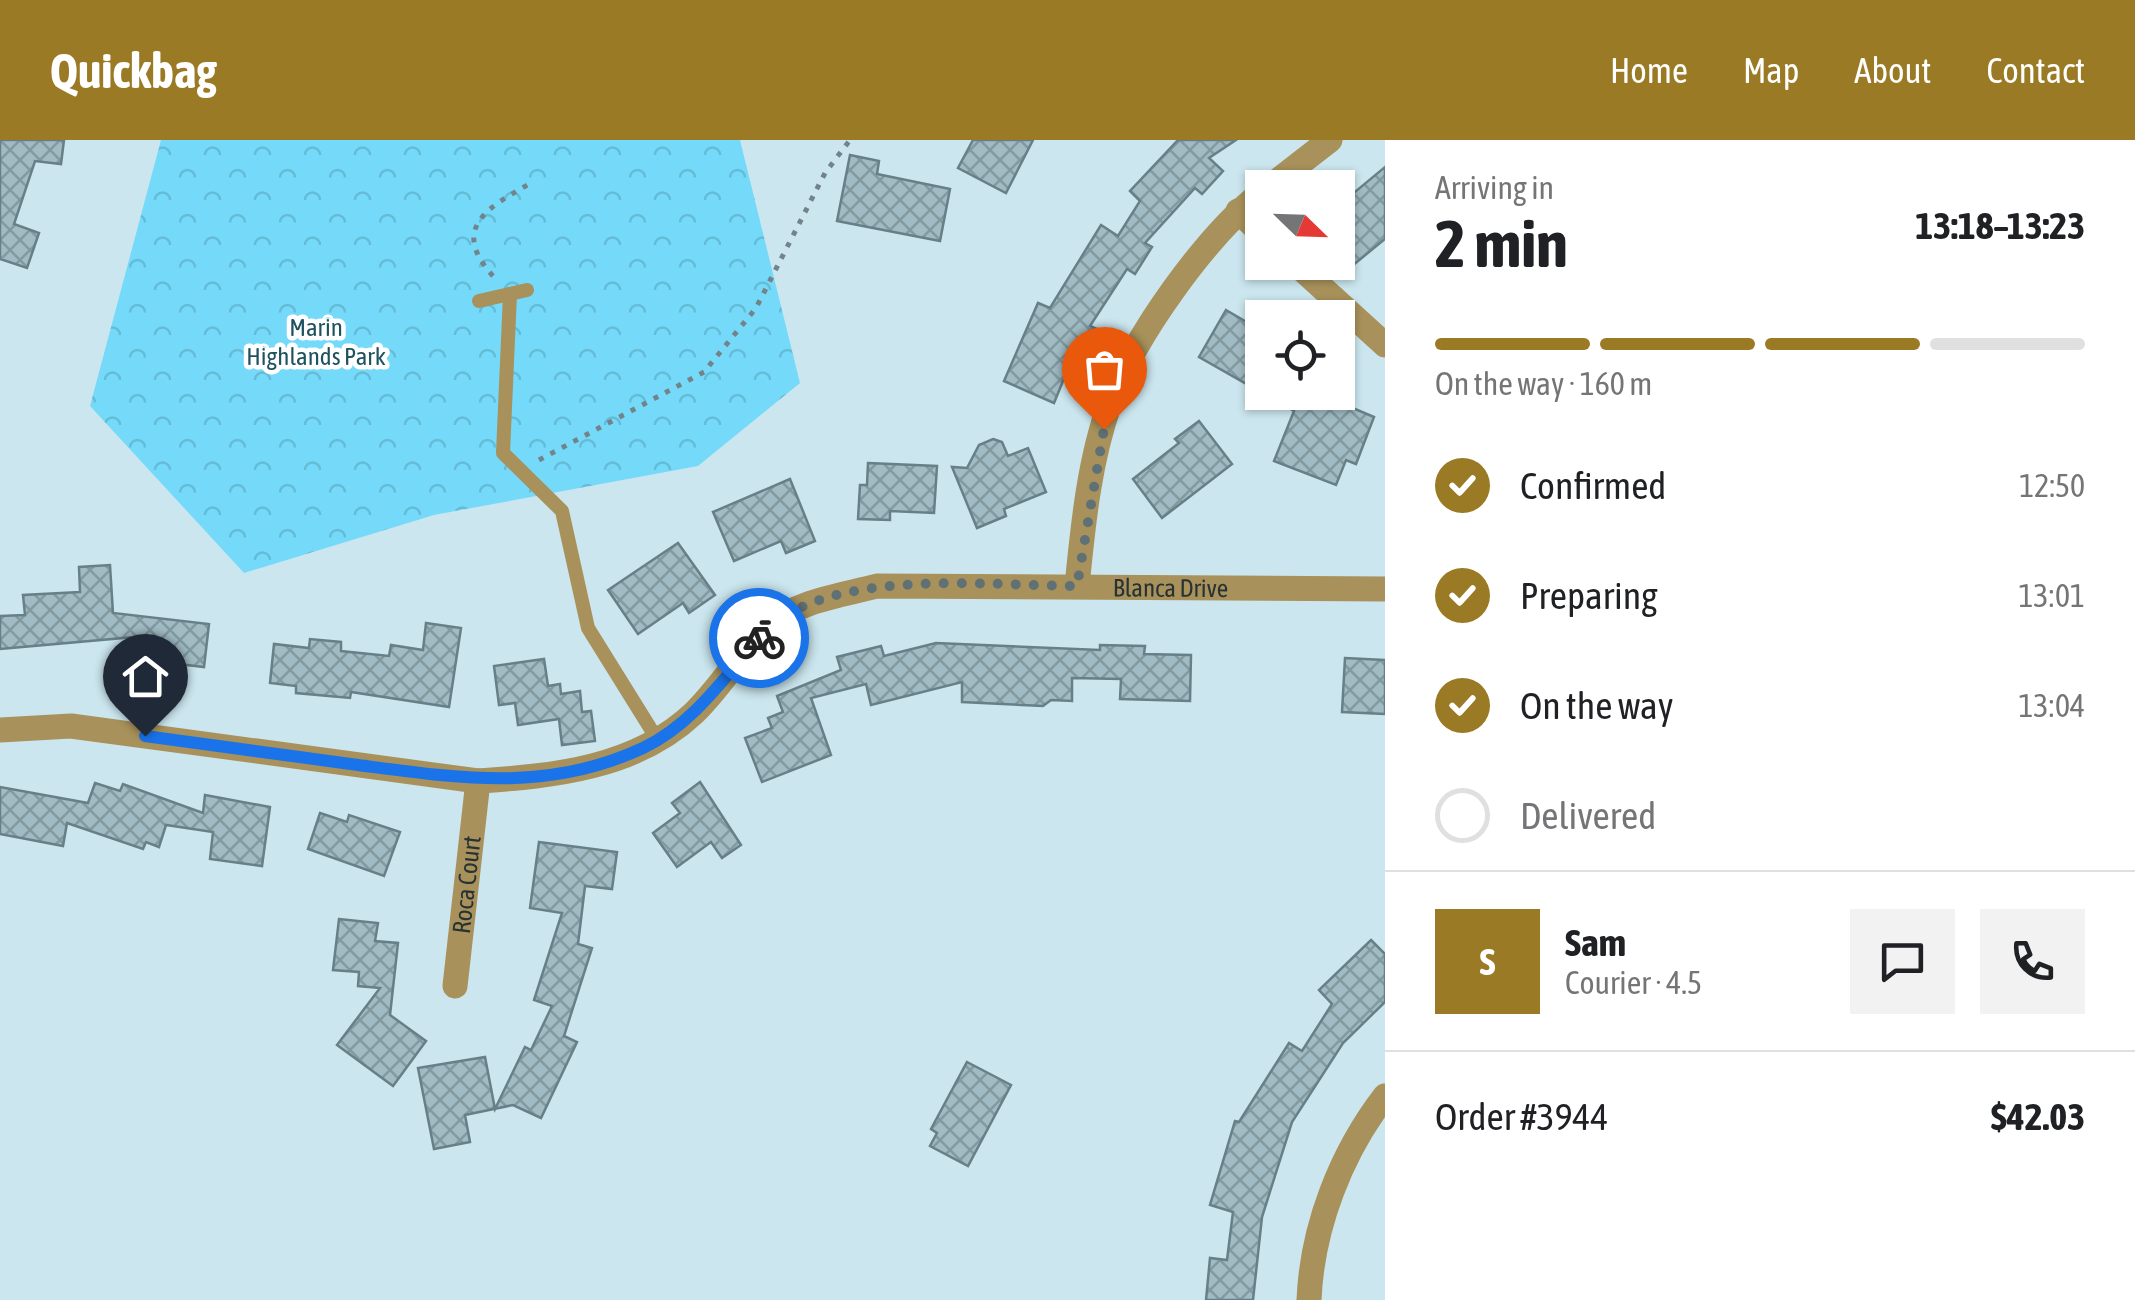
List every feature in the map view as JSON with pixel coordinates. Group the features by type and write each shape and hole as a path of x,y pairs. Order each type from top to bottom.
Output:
{"street":[{"path":"1291,170 1330,140"},
{"path":"1077,586 1091,482 1110,402 1156,317 1245,206"},
{"path":"1238,211 1245,218"},
{"path":"1314,280 1385,345"},
{"name":"Blanca Drive","path":"0,730 70,726 478,781 542,777 590,768 656,739 692,714 771,624 810,604 878,586 1385,590"},
{"name":"Roca Court","path":"455,986 478,781"},
{"path":"1309,1300 1324,1214 1345,1160 1385,1096"}],"lane":[{"path":"479,301 526,290"},
{"path":"503,453 510,294"},
{"path":"490,441 562,511 588,628 656,739"}],"path":[{"path":"521,470 704,372 756,308 825,173 850,140"},
{"path":"510,294 480,263 474,241 476,224 483,210 529,184"}],"green space":[{"name":"Marin Highlands Park","path":"161,140 740,140 800,383 698,466 434,515 244,573 90,406"}],"building":[{"path":"0,140 64,140 61,164 35,161 14,224 39,233 27,268 0,259"},
{"path":"973,140 1033,140 1006,193 958,168"},
{"path":"1178,140 1236,140 1209,158 1223,171 1202,194 1195,188 1145,243 1152,247 1135,274 1127,269 1090,326 1099,330 1086,359 1074,354 1054,403 1004,381 1038,303 1050,308 1101,225 1118,236 1140,201 1130,191"},
{"path":"850,155 879,161 877,174 950,189 940,241 837,221"},
{"path":"1385,167 1385,239 1355,263 1355,192"},
{"path":"1226,310 1245,321 1245,383 1199,357"},
{"path":"1355,409 1374,417 1356,464 1346,460 1336,485 1274,461 1294,411"},
{"path":"1199,421 1232,464 1162,518 1133,479 1179,443 1175,439"},
{"path":"993,439 1002,442 1008,456 1028,448 1046,492 1004,509 1006,516 977,528 952,467 967,468 979,445"},
{"path":"868,463 937,466 934,513 890,511 890,520 858,519 860,485 867,485"},
{"path":"790,479 815,541 786,553 781,541 734,561 713,512"},
{"path":"678,543 715,595 689,613 683,603 638,634 608,590"},
{"path":"110,565 113,613 209,624 204,667 169,663 168,678 131,673 135,637 0,649 0,616 25,615 23,595 80,592 79,567"},
{"path":"426,623 461,628 449,707 351,692 350,698 296,693 296,686 270,683 274,644 309,648 310,639 341,642 341,651 389,656 391,645 423,650"},
{"path":"936,643 1100,650 1100,645 1145,646 1144,654 1191,655 1190,701 1120,699 1121,679 1072,678 1072,701 1051,700 1043,706 962,702 962,682 871,705 866,684 811,698 831,755 762,782 745,738 772,728 768,718 783,712 777,696 841,670 837,657 881,646 884,656"},
{"path":"1345,658 1385,660 1385,714 1342,712"},
{"path":"544,659 548,686 560,684 561,694 580,691 582,712 591,711 595,741 562,745 559,719 518,725 515,703 499,705 494,666"},
{"path":"700,782 741,845 722,858 711,842 677,867 653,833 680,813 672,803"},
{"path":"95,783 120,791 123,784 203,813 205,795 270,807 262,866 210,859 213,832 166,825 159,847 146,842 143,849 67,823 63,846 0,834 0,787 88,803"},
{"path":"320,813 347,822 349,815 400,832 384,876 308,849"},
{"path":"539,842 617,852 612,889 585,886 578,944 592,948 564,1036 577,1042 541,1118 513,1105 495,1109 525,1047 531,1050 552,1006 534,1000 562,913 530,908"},
{"path":"339,919 378,923 375,941 398,943 390,1015 426,1041 393,1086 337,1045 380,988 358,986 359,972 333,970"},
{"path":"1371,940 1385,954 1385,1002 1343,1043 1292,1122 1262,1217 1253,1300 1206,1300 1210,1258 1227,1260 1233,1212 1210,1205 1235,1121 1239,1122 1289,1043 1302,1051 1332,1004 1319,990"},
{"path":"485,1057 495,1109 465,1115 470,1142 434,1149 418,1068"},
{"path":"967,1062 1011,1085 968,1166 930,1146 937,1133 931,1129"}],"way so far":[{"path":"759,638 771,624 810,604 878,586 1077,586 1091,482 1104,429"}],"route":[{"path":"145,736 478,781 542,777 590,768 646,746 692,714 759,638"}]}
